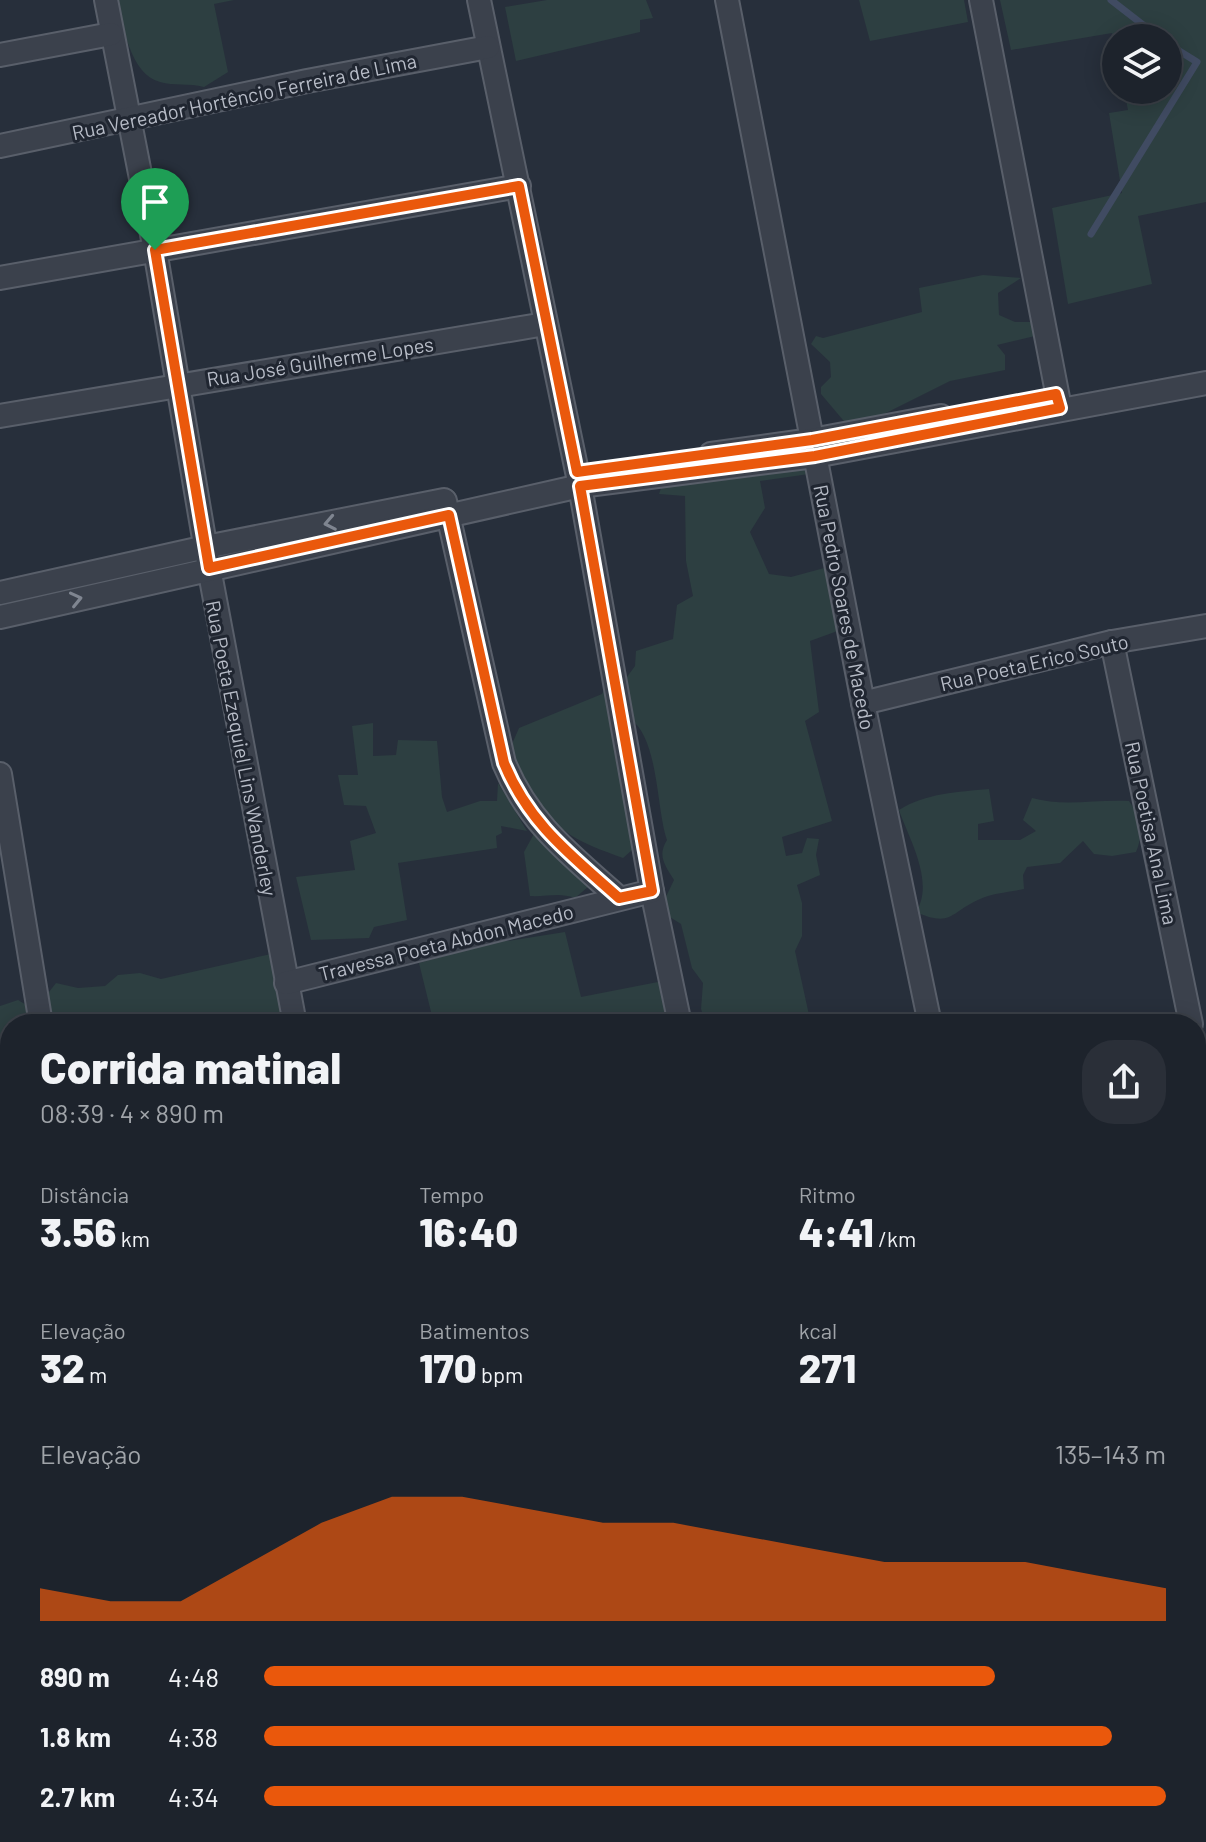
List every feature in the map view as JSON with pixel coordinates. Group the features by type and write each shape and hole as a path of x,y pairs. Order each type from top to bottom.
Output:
{"street":[{"name":"Rua Poeta Ezequiel Lins Wanderley","path":"106,0 155,250 207,557 293,1014"},
{"path":"479,0 578,479 652,891 678,1014"},
{"name":"Rua Pedro Soares de Macedo","path":"727,0 863,703 928,1014"},
{"path":"981,0 1058,401"},
{"path":"0,55 111,34"},
{"name":"Rua Vereador Hortêncio Ferreira de Lima","path":"0,146 307,81 488,47"},
{"path":"0,278 519,186"},
{"name":"Rua José Guilherme Lopes","path":"0,416 545,324"},
{"path":"0,593 207,557 578,479 813,448 1058,401 1206,368"},
{"path":"1058,401 1206,383"},
{"path":"447,508 504,763 516,794 535,821 619,898"},
{"path":"0,617 207,557"},
{"name":"Rua Poeta Erico Souto","path":"863,703 1112,642 1206,626"},
{"name":"Rua Poetisa Ana Lima","path":"1112,642 1189,1014"},
{"path":"0,774 39,1014"},
{"name":"Travessa Poeta Abdon Macedo","path":"286,983 652,891"}],"shaded area":[{"path":"115,0 234,0 214,4 228,72 204,87 165,83 150,77 130,48"},
{"path":"547,0 646,0 653,18 640,20 640,32 516,61 505,7"},
{"path":"859,0 964,0 968,22 870,41"},
{"path":"1000,0 1206,0 1206,202 1138,216 1152,284 1068,304 1052,208 1122,193 1109,113 1128,110 1127,104 1182,104 1182,24 1102,24 1102,35 1011,50"},
{"path":"983,275 1021,278 998,293 999,315 1015,322 1031,322 1035,336 997,345 1005,355 1005,370 950,381 872,420 848,426 821,394 821,387 831,377 830,362 811,344 816,336 823,338 922,312 919,288"},
{"path":"806,449 809,474 760,481 765,508 750,532 769,574 791,577 828,567 843,629 810,641 819,712 805,721 832,821 782,837 786,856 802,853 807,838 819,839 816,855 820,875 797,885 802,903 802,936 795,951 809,1014 703,1014 703,983 692,968 681,924 665,914 662,905 674,880 662,856 667,840 655,774 646,741 639,727 629,718 619,688 635,666 636,651 673,639 677,605 693,596 686,561 685,496 659,494 663,482"},
{"path":"607,684 632,850 623,858 582,841 562,828 534,794 509,751 519,728 602,694"},
{"path":"373,723 373,756 396,755 398,740 437,741 442,797 447,812 480,801 497,801 498,783 527,831 501,826 502,833 496,836 497,848 398,863 407,920 374,927 369,938 311,940 296,877 355,870 350,841 376,833 366,806 344,805 338,775 358,775 352,726"},
{"path":"989,789 994,821 978,824 978,840 1020,840 1036,831 1023,820 1032,798 1068,802 1129,801 1140,826 1136,852 1112,856 1094,854 1083,841 1060,863 1027,867 1023,875 1024,889 985,897 944,918 937,919 916,912 921,900 922,874 899,810 931,797"},
{"path":"535,832 589,886 575,898 530,896 524,852"},
{"path":"565,932 581,997 663,981 669,1014 432,1014 419,963 466,950 478,941 508,941"},
{"path":"271,954 282,1014 47,1014 49,992 56,983 78,988 105,986 118,975 140,973 161,979"},
{"path":"18,1000 28,1006 31,1014 0,1014 0,1006"}],"waterway":[{"path":"1111,0 1142,24"},
{"path":"1182,53 1197,62 1182,86"},
{"path":"1091,234 1171,104"}],"route":[{"path":"519,186 577,472 812,440 1056,394 1060,408 815,456 580,486 652,891 619,898 535,821 516,794 504,763 449,515 209,568 155,250 519,186"}]}
